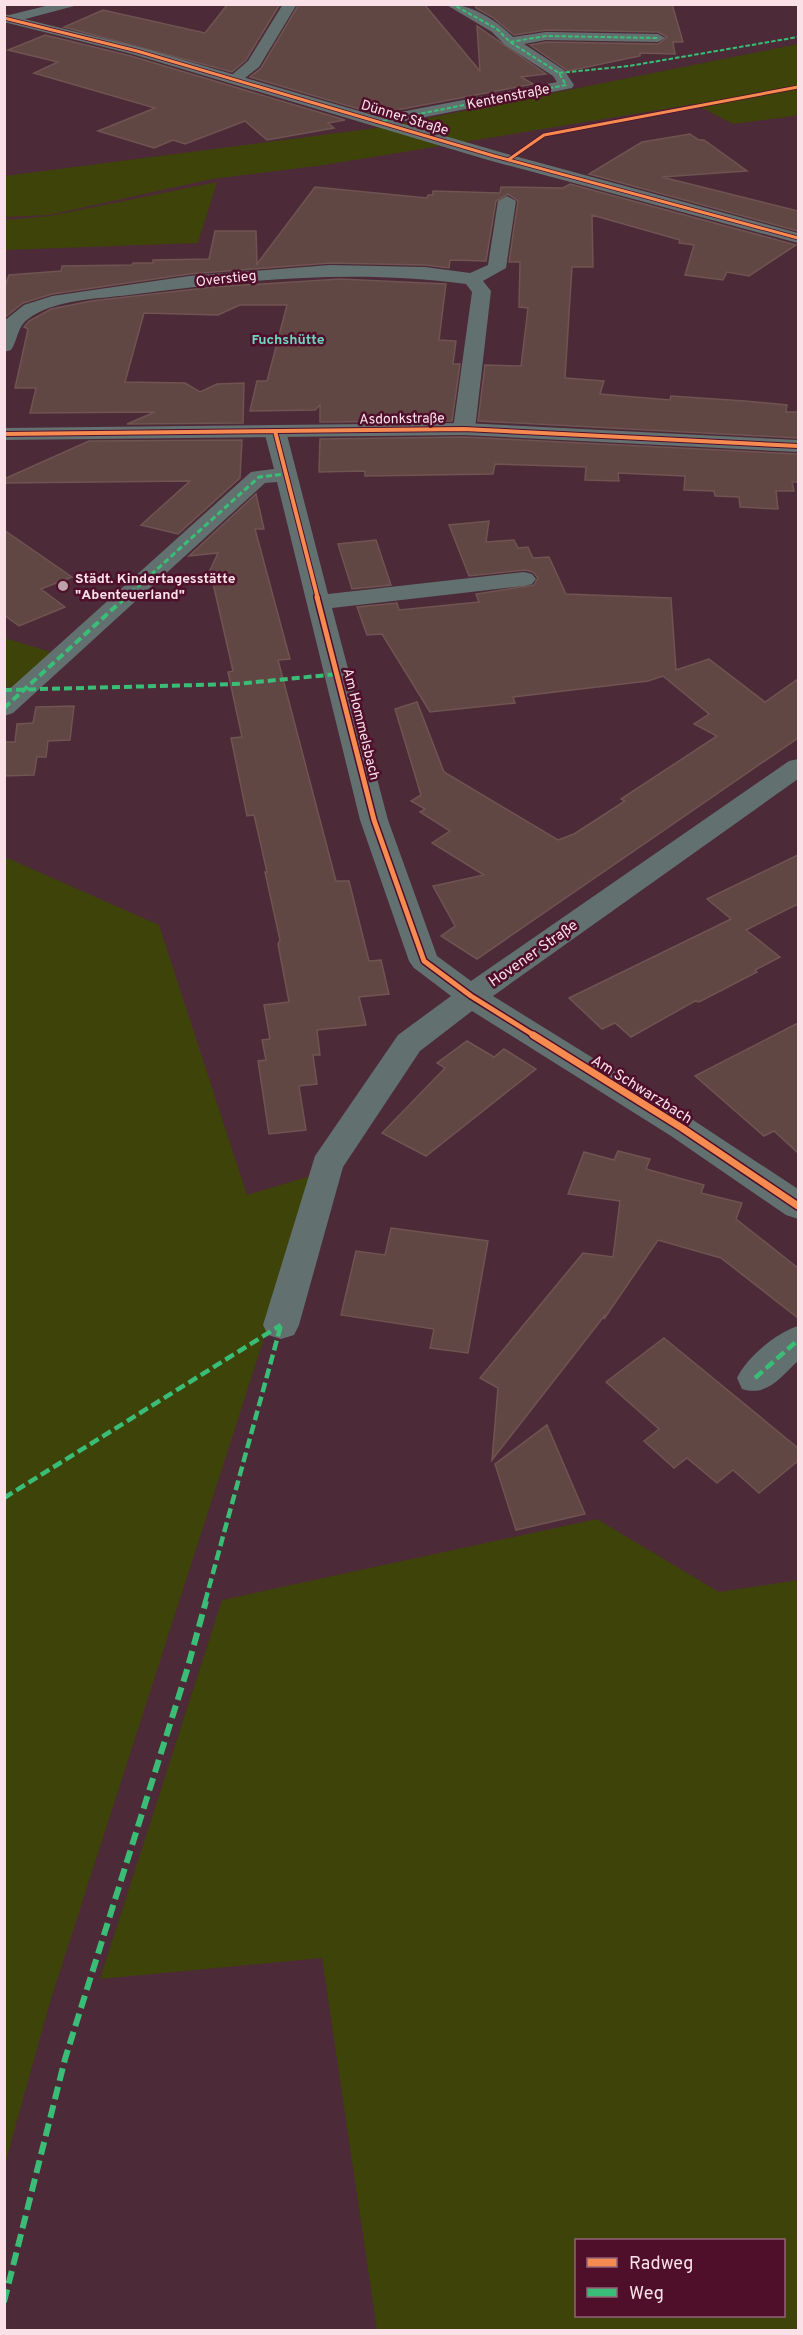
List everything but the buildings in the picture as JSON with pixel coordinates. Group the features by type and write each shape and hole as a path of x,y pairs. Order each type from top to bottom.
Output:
{"street":[{"path":"7,18 75,4"},
{"path":"235,79 254,64 290,4"},
{"name":"Kentenstraße","path":"380,121 566,85 559,73 510,42 497,29 452,4"},
{"name":"Dünner Straße","path":"7,18 235,79 508,160 798,238"},
{"path":"510,42 546,36 658,38"},
{"path":"464,429 482,291 472,279 497,268 507,201"},
{"name":"Overstieg","path":"4,346 9,328 16,317 58,300 95,294 327,269 438,273 472,279"},
{"name":"Asdonkstraße","path":"4,434 464,429 798,446"},
{"name":"Am Hommelsbach","path":"275,431 374,820 424,962 471,996"},
{"path":"4,708 259,477 286,474"},
{"path":"319,602 524,579"},
{"name":"Hovener Straße","path":"281,1325 327,1165 409,1043 471,996 798,767"},
{"name":"Am Schwarzbach","path":"471,996 682,1128 798,1206"},
{"path":"755,1378 798,1340"}],"green space":[{"path":"798,44 798,114 793,116 733,124 695,104 324,165 212,179 49,215 5,217 5,176 384,127"},
{"path":"217,182 198,243 5,250 5,220 50,216"},
{"path":"5,638 51,652 16,686 5,687"},
{"path":"5,857 159,925 247,1195 317,1174 50,2002 5,2164"},
{"path":"597,1519 719,1592 798,1580 798,2330 377,2330 322,1958 100,1979 222,1600"}],"marked path":[{"path":"383,121 566,85 559,73 510,42 497,29 452,4"},
{"path":"510,42 546,36 658,38"},
{"path":"559,73 629,66 798,37"},
{"path":"4,708 259,477 286,474"},
{"path":"4,690 236,684 338,674"},
{"path":"4,1498 281,1325"},
{"path":"4,2302 65,2059 187,1670 281,1325"},
{"path":"755,1378 798,1340"}],"cycle path":[{"path":"4,18 137,51 494,156 798,238"},
{"path":"508,160 544,135 798,87"},
{"path":"4,434 464,429 798,446"},
{"path":"275,431 374,820 424,961 471,996 682,1128 798,1206"}],"place":[{"name":"Städt. Kindertagesstätte \"Abenteuerland\"","path":"63,586"}],"district":[{"name":"Fuchshütte","path":"288,339"}]}
